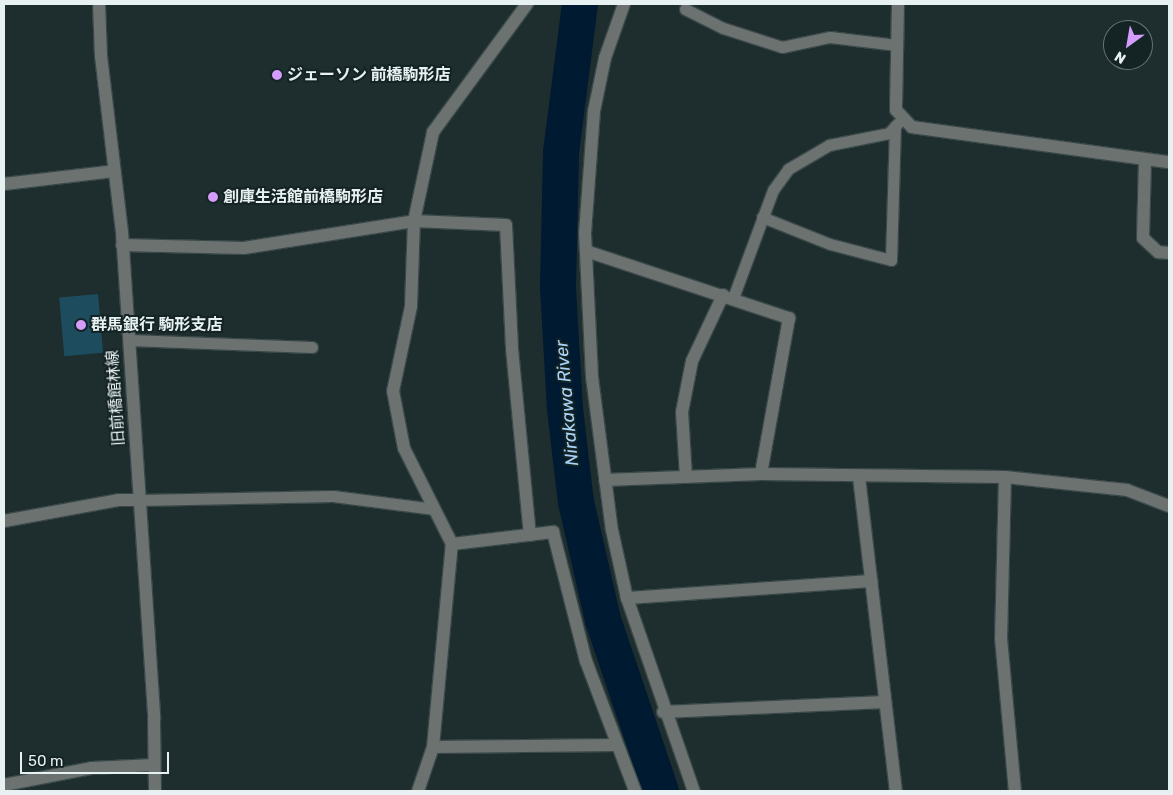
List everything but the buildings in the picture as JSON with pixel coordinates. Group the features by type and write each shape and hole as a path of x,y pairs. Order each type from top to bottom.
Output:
{"street":[{"name":"旧前橋館林線","path":"100,4 129,340 140,500 155,791"},
{"path":"418,791 433,747 452,544 404,448 393,391 411,306 414,221 433,132 527,4"},
{"path":"624,4 605,58 594,111 586,251 592,377 605,480 627,598 664,712 694,791"},
{"path":"898,4 896,110 899,122 923,130 1145,161 1169,162"},
{"path":"1145,161 1143,238 1158,252 1169,253"},
{"path":"4,184 114,171"},
{"path":"122,245 244,248 414,221 506,225 513,358 530,535"},
{"path":"586,251 789,318 761,474"},
{"path":"686,477 682,412 692,361 728,297"},
{"path":"605,480 761,474 860,477 1005,477 1127,490 1169,506"},
{"path":"860,477 896,791"},
{"path":"1005,477 1001,638 1015,791"},
{"path":"4,521 118,500 140,500"},
{"path":"452,544 553,532 586,661 616,745 635,791"},
{"path":"627,598 872,582"},
{"path":"664,712 885,702"},
{"path":"433,747 616,745"},
{"path":"4,785 92,768 154,765"}],"lane":[{"path":"685,9 723,28 782,47 830,37 897,45"},
{"path":"762,217 830,244 891,260 899,122"},
{"path":"728,297 773,190 788,169 829,145 888,133 899,122"},
{"path":"129,340 312,347"},
{"path":"140,500 154,496 333,496 434,509"}],"waterway":[{"name":"Nirakawa River","path":"580,4 561,153 558,288 565,409 576,502 603,620 661,791"}],"place":[{"name":"ジェーソン 前橋駒形店","path":"277,75"},
{"name":"創庫生活館前橋駒形店","path":"213,197"},
{"name":"群馬銀行 駒形支店","path":"81,325"}]}
